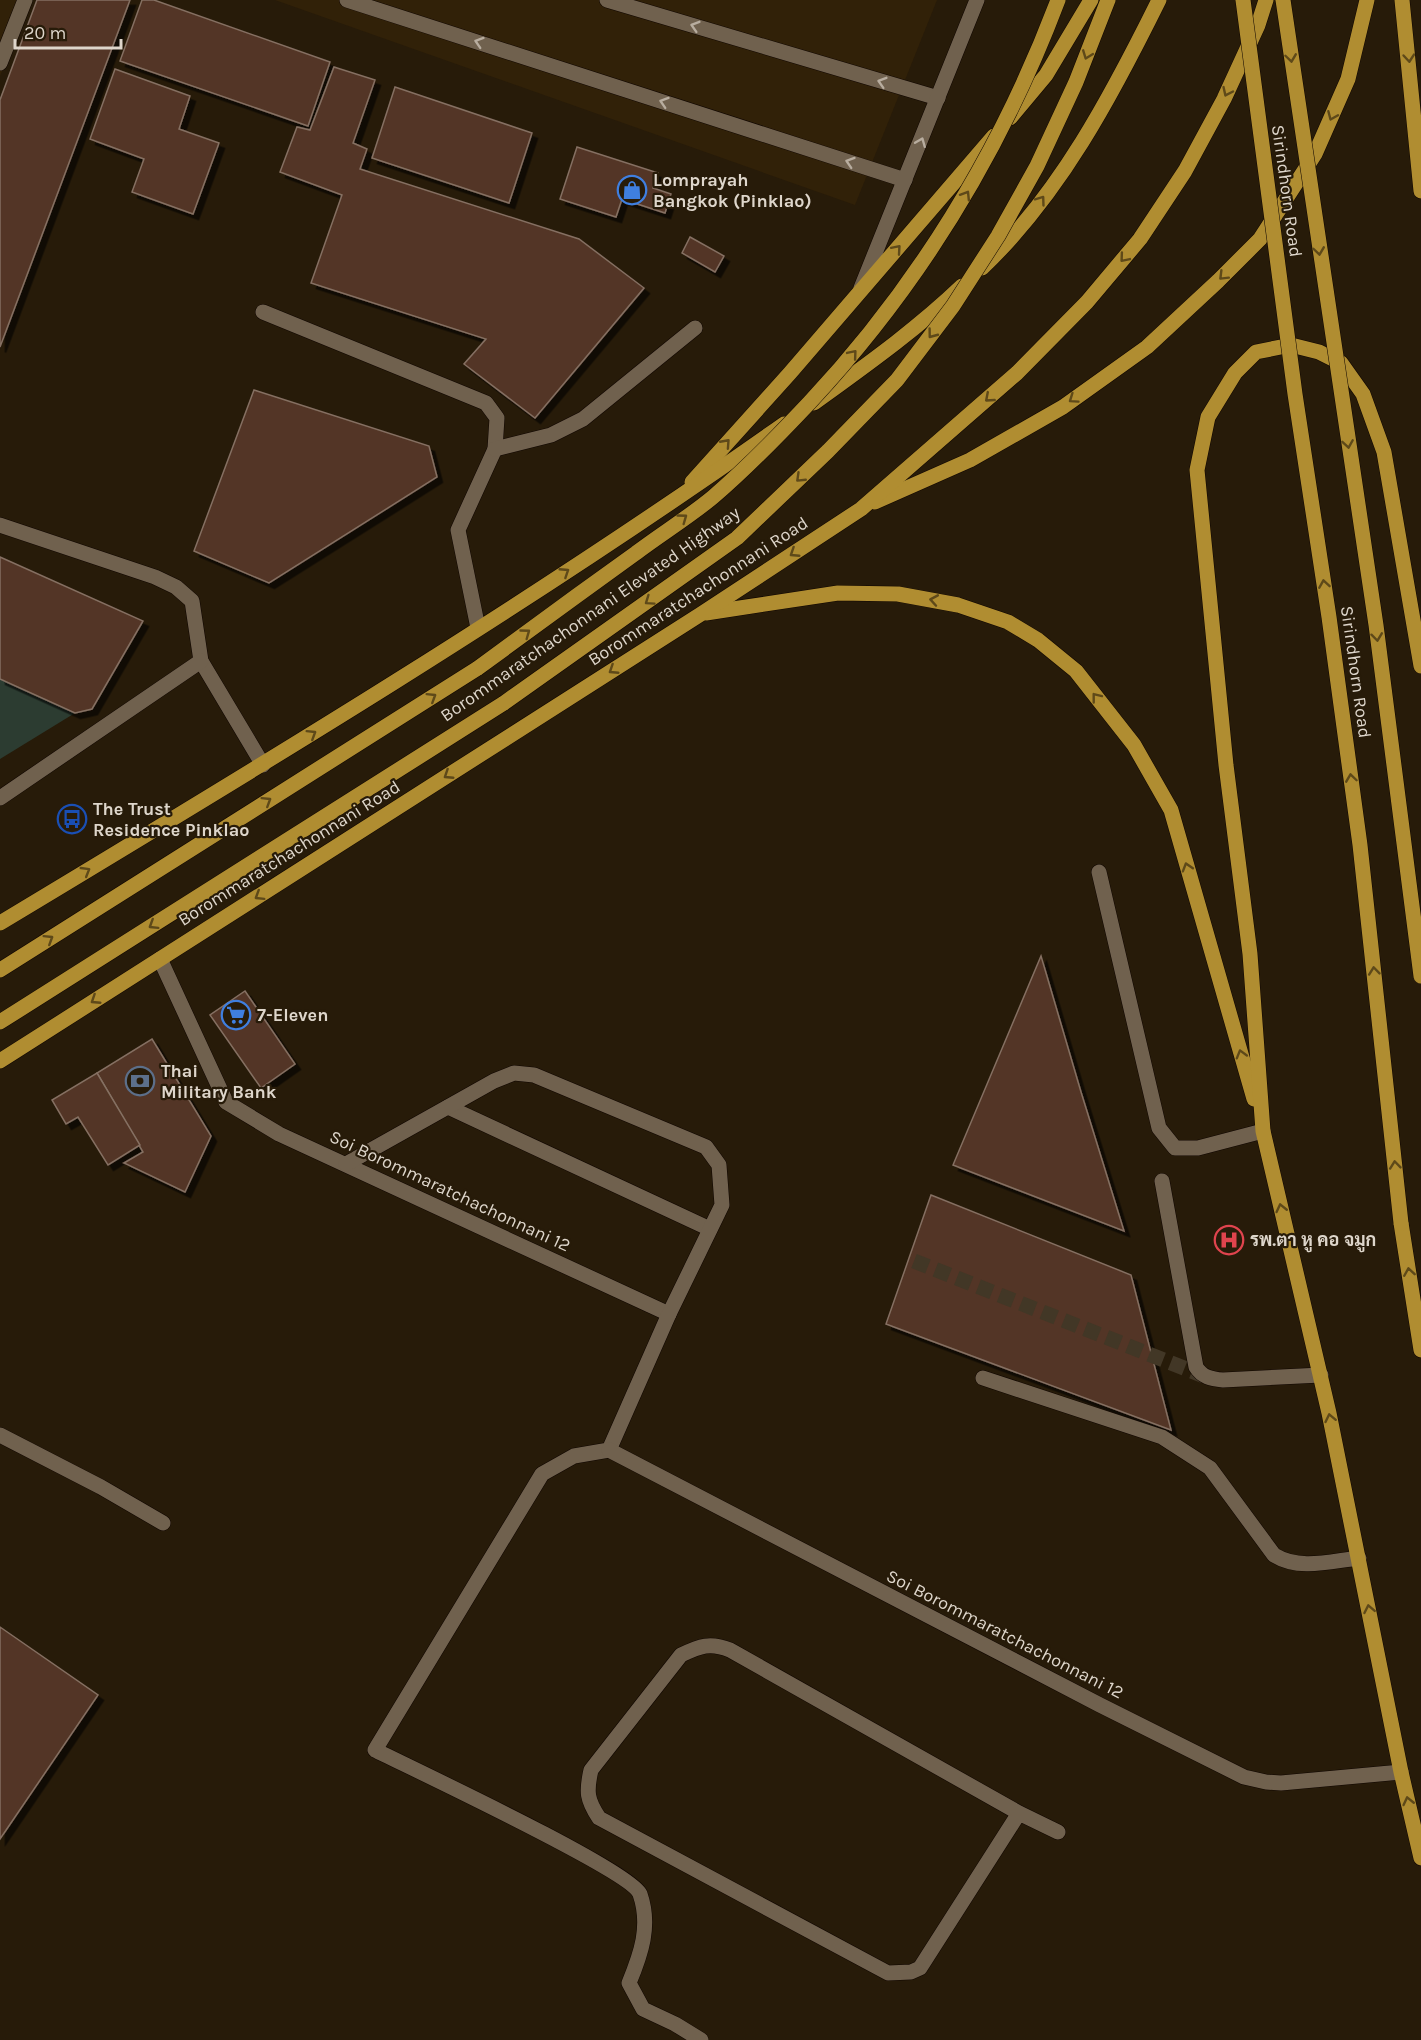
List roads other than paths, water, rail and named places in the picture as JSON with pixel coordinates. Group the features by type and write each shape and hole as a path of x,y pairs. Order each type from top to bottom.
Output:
{"main road":[{"name":"Borommaratchachonnani Elevated Highway","path":"0,970 478,668 712,498 776,438 835,375 884,316 931,251 980,172 1043,39 1058,0"},
{"path":"673,502 790,373 1046,75 1091,0"},
{"name":"Borommaratchachonnani Elevated Highway","path":"0,1022 504,703 737,538 828,451 897,380 953,306 998,236 1037,166 1076,82 1108,0"},
{"path":"0,923 263,765 673,502 870,363 938,310 992,258 1036,206 1085,138 1129,60 1159,0"},
{"name":"Sirindhorn Road","path":"1243,0 1292,371 1360,845 1401,1223 1421,1350"},
{"name":"Borommaratchachonnani Road","path":"0,1061 701,614 861,509 1017,373 1087,302 1140,239 1185,171 1224,99 1258,25 1266,0"},
{"path":"1283,0 1376,625 1421,976"},
{"path":"861,509 970,460 1063,406 1147,347 1260,239 1315,154 1348,79 1367,0"},
{"path":"1402,0 1421,192"},
{"path":"1263,1131 1250,954 1226,765 1197,470 1208,417 1235,373 1256,352 1292,345 1319,352 1341,363 1364,393 1384,452 1421,666"},
{"path":"701,614 838,593 898,594 958,605 1008,622 1038,640 1076,671 1134,745 1171,810 1263,1131 1321,1375 1401,1772 1421,1857"}],"street":[{"path":"0,63 25,0"},
{"path":"347,0 905,180"},
{"path":"607,0 938,99"},
{"path":"859,294 977,0"},
{"path":"263,312 486,404 497,418 495,449 459,530 478,628"},
{"path":"495,449 551,435 583,419 695,328"},
{"path":"0,525 155,577 176,587 192,601 201,661 263,765"},
{"path":"0,798 201,661"},
{"path":"1099,872 1159,1128 1175,1148 1198,1148 1263,1131"},
{"name":"Soi Borommaratchachonnani 12","path":"159,959 226,1102 279,1134 669,1314"},
{"path":"346,1164 494,1081 514,1073 534,1076 706,1147 718,1165 722,1205 669,1314 609,1450 574,1455 542,1474 375,1750 566,1845 623,1879 639,1892 646,1925 641,1953 629,1983 643,2009 675,2024 701,2040"},
{"path":"448,1107 710,1229"},
{"path":"1162,1181 1196,1367 1200,1373 1209,1378 1223,1380 1321,1375"},
{"path":"983,1378 1161,1437 1210,1468 1275,1555 1285,1562 1303,1565 1359,1558"},
{"path":"0,1435 101,1487 163,1523"},
{"name":"Soi Borommaratchachonnani 12","path":"609,1450 1100,1706 1244,1777 1281,1783 1401,1772"},
{"path":"1019,1813 920,1968 911,1972 888,1973 599,1818 590,1805 587,1788 591,1770 681,1655 698,1647 716,1645 730,1650 1019,1813 1059,1832"}],"tunnel":[{"path":"914,1261 1204,1376"}],"place":[{"name":"Lomprayah Bangkok (Pinklao)","path":"632,190"},
{"name":"The Trust Residence Pinklao","path":"72,819"},
{"name":"7-Eleven","path":"236,1015"},
{"name":"Thai Military Bank","path":"140,1081"},
{"name":"รพ.ตา หู คอ จมูก","path":"1229,1240"}]}
